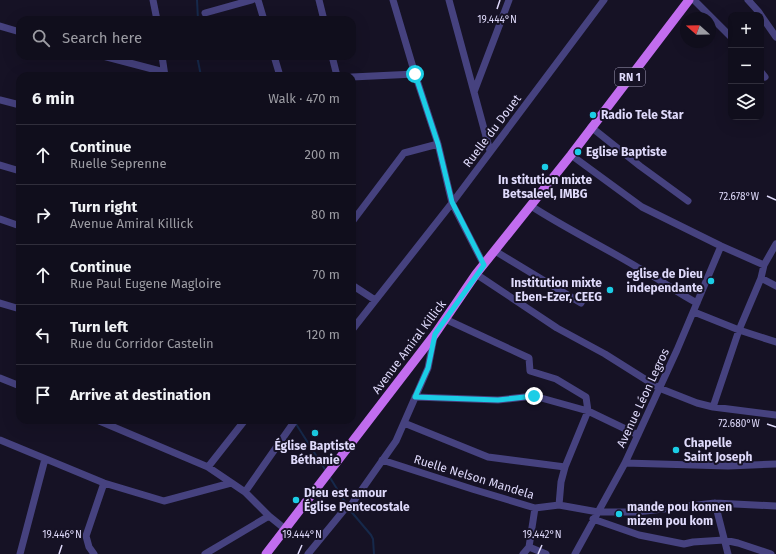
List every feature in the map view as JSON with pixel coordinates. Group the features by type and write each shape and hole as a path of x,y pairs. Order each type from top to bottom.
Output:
{"main road":[{"name":"RN 1","path":"570,155 689,0"},
{"name":"Avenue Amiral Killick","path":"266,554 435,334 476,274 570,155"}],"street":[{"path":"153,0 156,16"},
{"path":"205,13 252,0"},
{"path":"258,0 263,16"},
{"path":"319,0 323,16"},
{"path":"393,0 438,144 452,202 484,265"},
{"path":"449,0 490,151"},
{"path":"474,92 509,0"},
{"name":"Ruelle du Douet","path":"356,325 452,202 604,0"},
{"path":"694,0 728,34"},
{"path":"748,0 758,11 776,37"},
{"path":"0,26 16,31"},
{"path":"117,60 158,72"},
{"path":"163,60 165,72"},
{"path":"275,60 279,72"},
{"path":"333,60 336,72"},
{"path":"356,77 415,74"},
{"path":"0,100 16,104"},
{"path":"591,128 688,201"},
{"path":"356,217 404,153 438,144"},
{"path":"570,155 642,207 721,246 764,265"},
{"path":"0,165 16,170"},
{"path":"530,206 564,227 639,268 674,291 698,303"},
{"path":"0,219 16,225"},
{"path":"713,407 739,330 761,278 764,265 776,244"},
{"name":"Avenue Léon Legros","path":"575,554 625,463 698,303 721,246"},
{"path":"495,251 581,302"},
{"path":"476,274 557,328 605,354 659,388 697,403 713,407 776,415"},
{"path":"761,278 776,286"},
{"path":"356,288 375,300"},
{"path":"0,303 16,308"},
{"path":"694,312 739,330 776,342"},
{"path":"445,319 529,358 530,371 556,379 586,397 588,411 565,467 561,482 559,505"},
{"path":"308,554 344,510 351,505 396,440 428,368 435,334"},
{"path":"0,378 16,384"},
{"path":"415,397 498,400 534,396 588,411 638,435"},
{"path":"404,423 488,457 565,467"},
{"path":"106,424 208,467 245,492 269,516 285,529"},
{"path":"208,467 242,424"},
{"path":"245,492 293,424"},
{"path":"0,440 104,483 164,501 230,483"},
{"path":"20,554 45,459"},
{"name":"Ruelle Nelson Mandela","path":"382,460 535,508 559,505 598,512 637,512 715,503 776,506"},
{"path":"625,463 728,466 776,464"},
{"path":"94,554 89,547 86,536 104,483"},
{"path":"715,503 728,554"},
{"path":"523,554 529,546 535,508"},
{"path":"205,554 269,516"},
{"path":"593,519 639,535 684,544 724,540 771,554"},
{"path":"529,546 546,554"}],"waterway":[{"path":"197,0 198,16"},
{"path":"198,60 200,72"},
{"path":"296,424 326,471"},
{"path":"329,476 347,505"},
{"path":"349,509 371,535 373,539 374,554"}],"place":[{"name":"Radio Tele Star","path":"593,115"},
{"name":"Eglise Baptiste","path":"578,152"},
{"name":"In stitution mixte Betsaleel, IMBG","path":"545,167"},
{"name":"eglise de Dieu independante","path":"711,281"},
{"name":"Institution mixte Eben-Ezer, CEEG","path":"610,290"},
{"name":"Église Baptiste Béthanie","path":"315,433"},
{"name":"Chapelle Saint Joseph","path":"676,450"},
{"name":"Dieu est amour Église Pentecostale","path":"296,500"},
{"name":"mande pou konnen mizem pou kom","path":"619,514"}],"route":[{"path":"415,74 438,144 452,202 484,265 476,274 435,334 428,368 415,397 498,400 534,396"}]}
